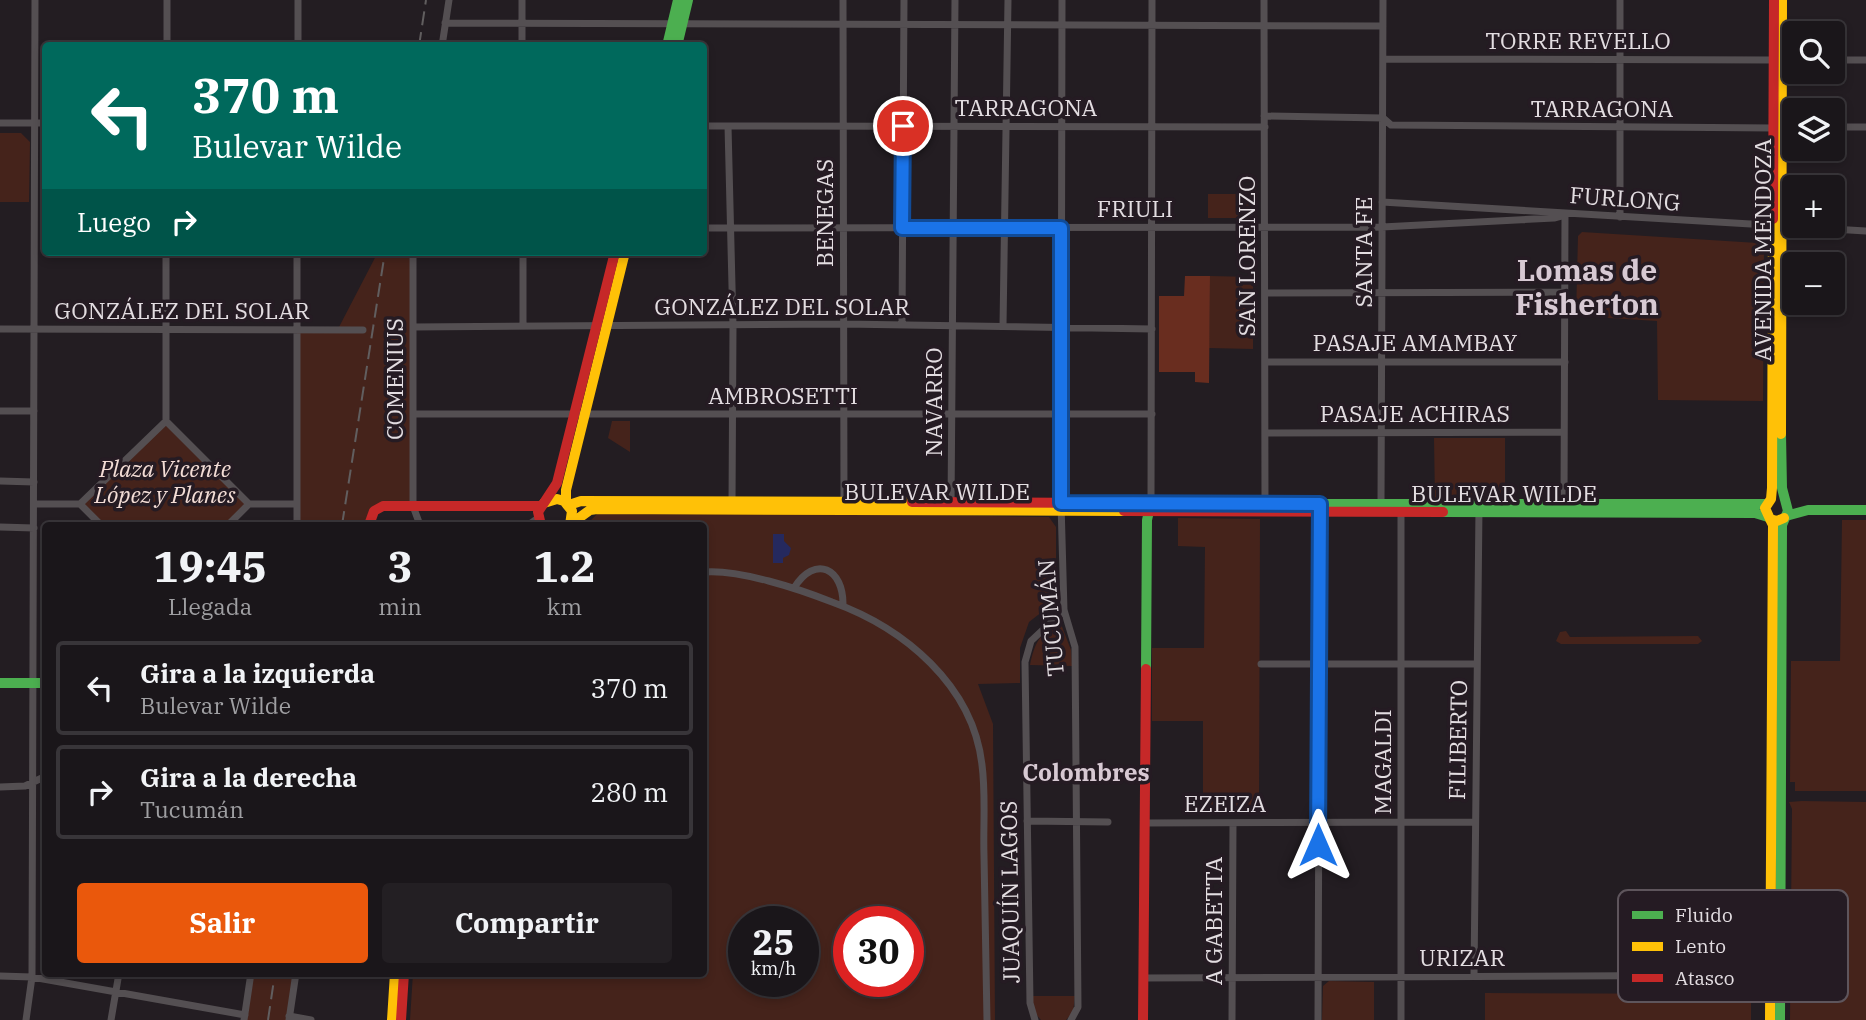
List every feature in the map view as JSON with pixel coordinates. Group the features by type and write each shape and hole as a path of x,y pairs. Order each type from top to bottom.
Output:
{"main road":[{"path":"677,42 678,0"},
{"path":"669,42 688,0"},
{"name":"AVENIDA MENDOZA","path":"1774,0 1781,455 1784,500 1788,506 1782,534 1776,890"},
{"name":"AVENIDA MENDOZA","path":"1777,60 1782,0"},
{"name":"AVENIDA MENDOZA","path":"1775,890 1773,525 1765,508 1769,502 1777,228"},
{"path":"602,326 614,256"},
{"path":"370,522 374,511 383,506 514,508 540,517 556,488 624,256"},
{"path":"571,522 572,511 566,491 580,413"},
{"name":"BULEVAR WILDE","path":"540,517 555,498 568,503 582,501 732,505 1479,508 1755,513 1769,518"},
{"path":"1769,502 1784,500 1808,510"},
{"name":"BULEVAR WILDE","path":"1479,508 1769,502"},
{"name":"BULEVAR WILDE","path":"1320,508 1381,504 1401,508"},
{"name":"BULEVAR WILDE","path":"574,522 590,510 597,509 732,505"},
{"path":"1143,1020 1147,520 1150,508"},
{"path":"1769,518 1777,521 1808,510 1866,510"},
{"path":"0,683 42,683"},
{"path":"392,1020 395,977"},
{"path":"401,1020 404,977"},
{"path":"1770,1020 1772,1002"},
{"path":"1778,1002 1780,1020"}],"street":[{"path":"26,1020 32,976 36,0"},
{"path":"167,0 167,42"},
{"path":"298,0 298,42"},
{"path":"443,42 449,0"},
{"path":"522,0 523,42"},
{"name":"BENEGAS","path":"843,0 844,506"},
{"path":"902,325 904,0"},
{"name":"NAVARRO","path":"951,506 955,0"},
{"path":"1003,326 1008,0"},
{"name":"TUCUMÁN","path":"1062,0 1062,507 1064,610 1075,647 1077,821 1078,1007 1071,1020"},
{"path":"1150,508 1152,0"},
{"name":"SAN LORENZO","path":"1264,0 1265,508"},
{"name":"SANTA FE","path":"1381,504 1383,0"},
{"path":"1620,0 1620,217"},
{"path":"446,23 1383,26"},
{"name":"TORRE REVELLO","path":"1383,59 1782,60"},
{"path":"1845,60 1866,60"},
{"name":"TARRAGONA","path":"1265,116 1383,118 1391,125 1782,127"},
{"path":"0,123 42,123"},
{"name":"TARRAGONA","path":"707,125 1265,127"},
{"path":"728,126 733,326 732,505"},
{"path":"1845,127 1866,127"},
{"name":"FURLONG","path":"1382,202 1554,211 1565,215 1777,228 1866,231"},
{"path":"1564,505 1565,215"},
{"name":"FRIULI","path":"707,228 1382,226 1553,218 1565,215"},
{"path":"166,256 166,421 249,504 297,504"},
{"path":"296,522 297,256"},
{"name":"COMENIUS","path":"413,256 413,506"},
{"path":"523,256 523,326"},
{"path":"1265,293 1565,292"},
{"name":"GONZÁLEZ DEL SOLAR","path":"413,327 844,324 1152,329"},
{"name":"GONZÁLEZ DEL SOLAR","path":"0,329 363,330"},
{"name":"PASAJE AMAMBAY","path":"1265,362 1565,362"},
{"path":"0,411 34,411"},
{"name":"AMBROSETTI","path":"413,414 1152,414"},
{"path":"34,504 80,504 166,421"},
{"name":"PASAJE ACHIRAS","path":"1265,433 1564,432"},
{"path":"0,481 34,482"},
{"path":"80,504 98,522"},
{"path":"231,522 249,504"},
{"path":"413,506 419,522"},
{"path":"1318,1020 1320,508"},
{"name":"MAGALDI","path":"1401,508 1401,1020"},
{"name":"FILIBERTO","path":"1474,976 1479,508"},
{"path":"0,527 34,528"},
{"path":"794,588 811,569 828,571 838,577 843,591 843,606"},
{"path":"707,572 752,578 794,588 843,606 885,628 910,645 939,671 966,712 982,765 987,1020"},
{"name":"JUAQUÍN LAGOS","path":"1035,1020 1030,1003 1025,662 1031,640 1064,610"},
{"path":"1261,664 1477,664"},
{"path":"0,787 25,786 42,778"},
{"path":"1027,821 1108,822"},
{"name":"A GABETTA","path":"1232,1020 1233,822"},
{"name":"EZEIZA","path":"1144,823 1475,822"},
{"path":"0,976 32,976 244,1017 250,977"},
{"name":"URIZAR","path":"1143,978 1618,976"},
{"path":"111,1020 118,977"},
{"path":"295,977 289,1018 312,1020"}],"green space":[{"path":"0,133 21,133 30,142 29,202 0,202"},
{"path":"1208,194 1253,194 1253,218 1208,218"},
{"path":"1582,232 1758,243 1764,249 1763,401 1658,400 1657,321 1576,316 1578,236"},
{"path":"376,256 413,256 413,506 383,506 371,522 297,522 297,329 338,329"},
{"path":"1210,276 1253,277 1253,349 1209,348"},
{"name":"Plaza Vicente López y Planes","path":"166,421 249,504 231,522 98,522 80,504"},
{"path":"612,421 630,421 630,452 608,438"},
{"path":"1434,438 1505,438 1505,500 1435,501"},
{"path":"826,513 1049,517 1056,527 1056,601 1029,622 1020,648 1020,683 978,684 993,724 995,1020 410,1020 413,977 707,977 707,522 589,522 597,514"},
{"path":"1178,518 1260,519 1259,811 1203,811 1203,721 1152,721 1152,648 1204,648 1205,547 1178,546"},
{"path":"1842,520 1866,520 1866,791 1795,791 1795,782 1790,782 1791,661 1840,661"},
{"path":"1061,624 1071,650 1072,666 1030,665 1039,639 1048,630"},
{"path":"1566,631 1570,637 1698,636 1702,641 1698,644 1561,644 1556,641 1560,632"},
{"path":"1789,802 1866,802 1866,1020 1790,1020 1790,1002 1848,1002 1848,890 1791,890 1792,809"},
{"path":"250,977 295,977 289,1020 244,1020"},
{"path":"1329,981 1374,982 1374,1020 1322,1020 1323,986"},
{"path":"1485,993 1618,994 1618,1002 1751,1002 1751,1020 1485,1020"},
{"path":"1032,996 1075,996 1073,1012 1066,1020 1041,1020 1034,1012"}],"shaded area":[{"path":"1185,276 1210,276 1209,383 1195,382 1195,372 1159,372 1159,296 1184,296"},
{"path":"773,534 784,534 784,541 791,548 789,555 783,558 783,563 773,563"}],"railway":[{"path":"420,42 426,0"},
{"path":"342,522 384,256"},
{"path":"268,1020 274,977"}],"traffic: fast":[{"path":"668,42 678,0"},
{"path":"678,42 688,0"},
{"path":"1781,434 1782,488 1788,511 1782,525 1781,890"},
{"path":"1275,504 1767,504"},
{"path":"1146,669 1147,520 1150,507"},
{"path":"1786,516 1808,510 1866,510"},
{"path":"1443,512 1755,513 1768,517"},
{"path":"0,683 42,683"},
{"path":"1780,1002 1780,1020"}],"traffic: slow":[{"path":"1781,434 1782,0"},
{"path":"1773,219 1772,488 1771,499 1765,508 1770,519 1777,521 1784,518"},
{"path":"566,502 566,490 624,256"},
{"path":"544,503 557,499 564,501 572,511 570,522"},
{"path":"569,505 581,501 912,502"},
{"path":"573,522 590,510 597,509 1124,511"},
{"path":"1770,519 1773,525 1771,890"},
{"path":"392,1020 395,977"},
{"path":"1770,1002 1770,1020"}],"traffic: jam":[{"path":"1773,219 1774,0"},
{"path":"540,522 538,512 557,483 614,256"},
{"path":"912,502 1275,504"},
{"path":"370,522 374,511 383,506 541,506"},
{"path":"1124,511 1443,512"},
{"path":"1143,1020 1146,669"},
{"path":"401,1020 404,977"}],"district":[{"name":"Lomas de Fisherton","path":"1587,286"},
{"name":"Colombres","path":"1086,772"}],"route":[{"path":"903,126 902,228 1061,228 1061,503 1320,504 1318,845"}]}
